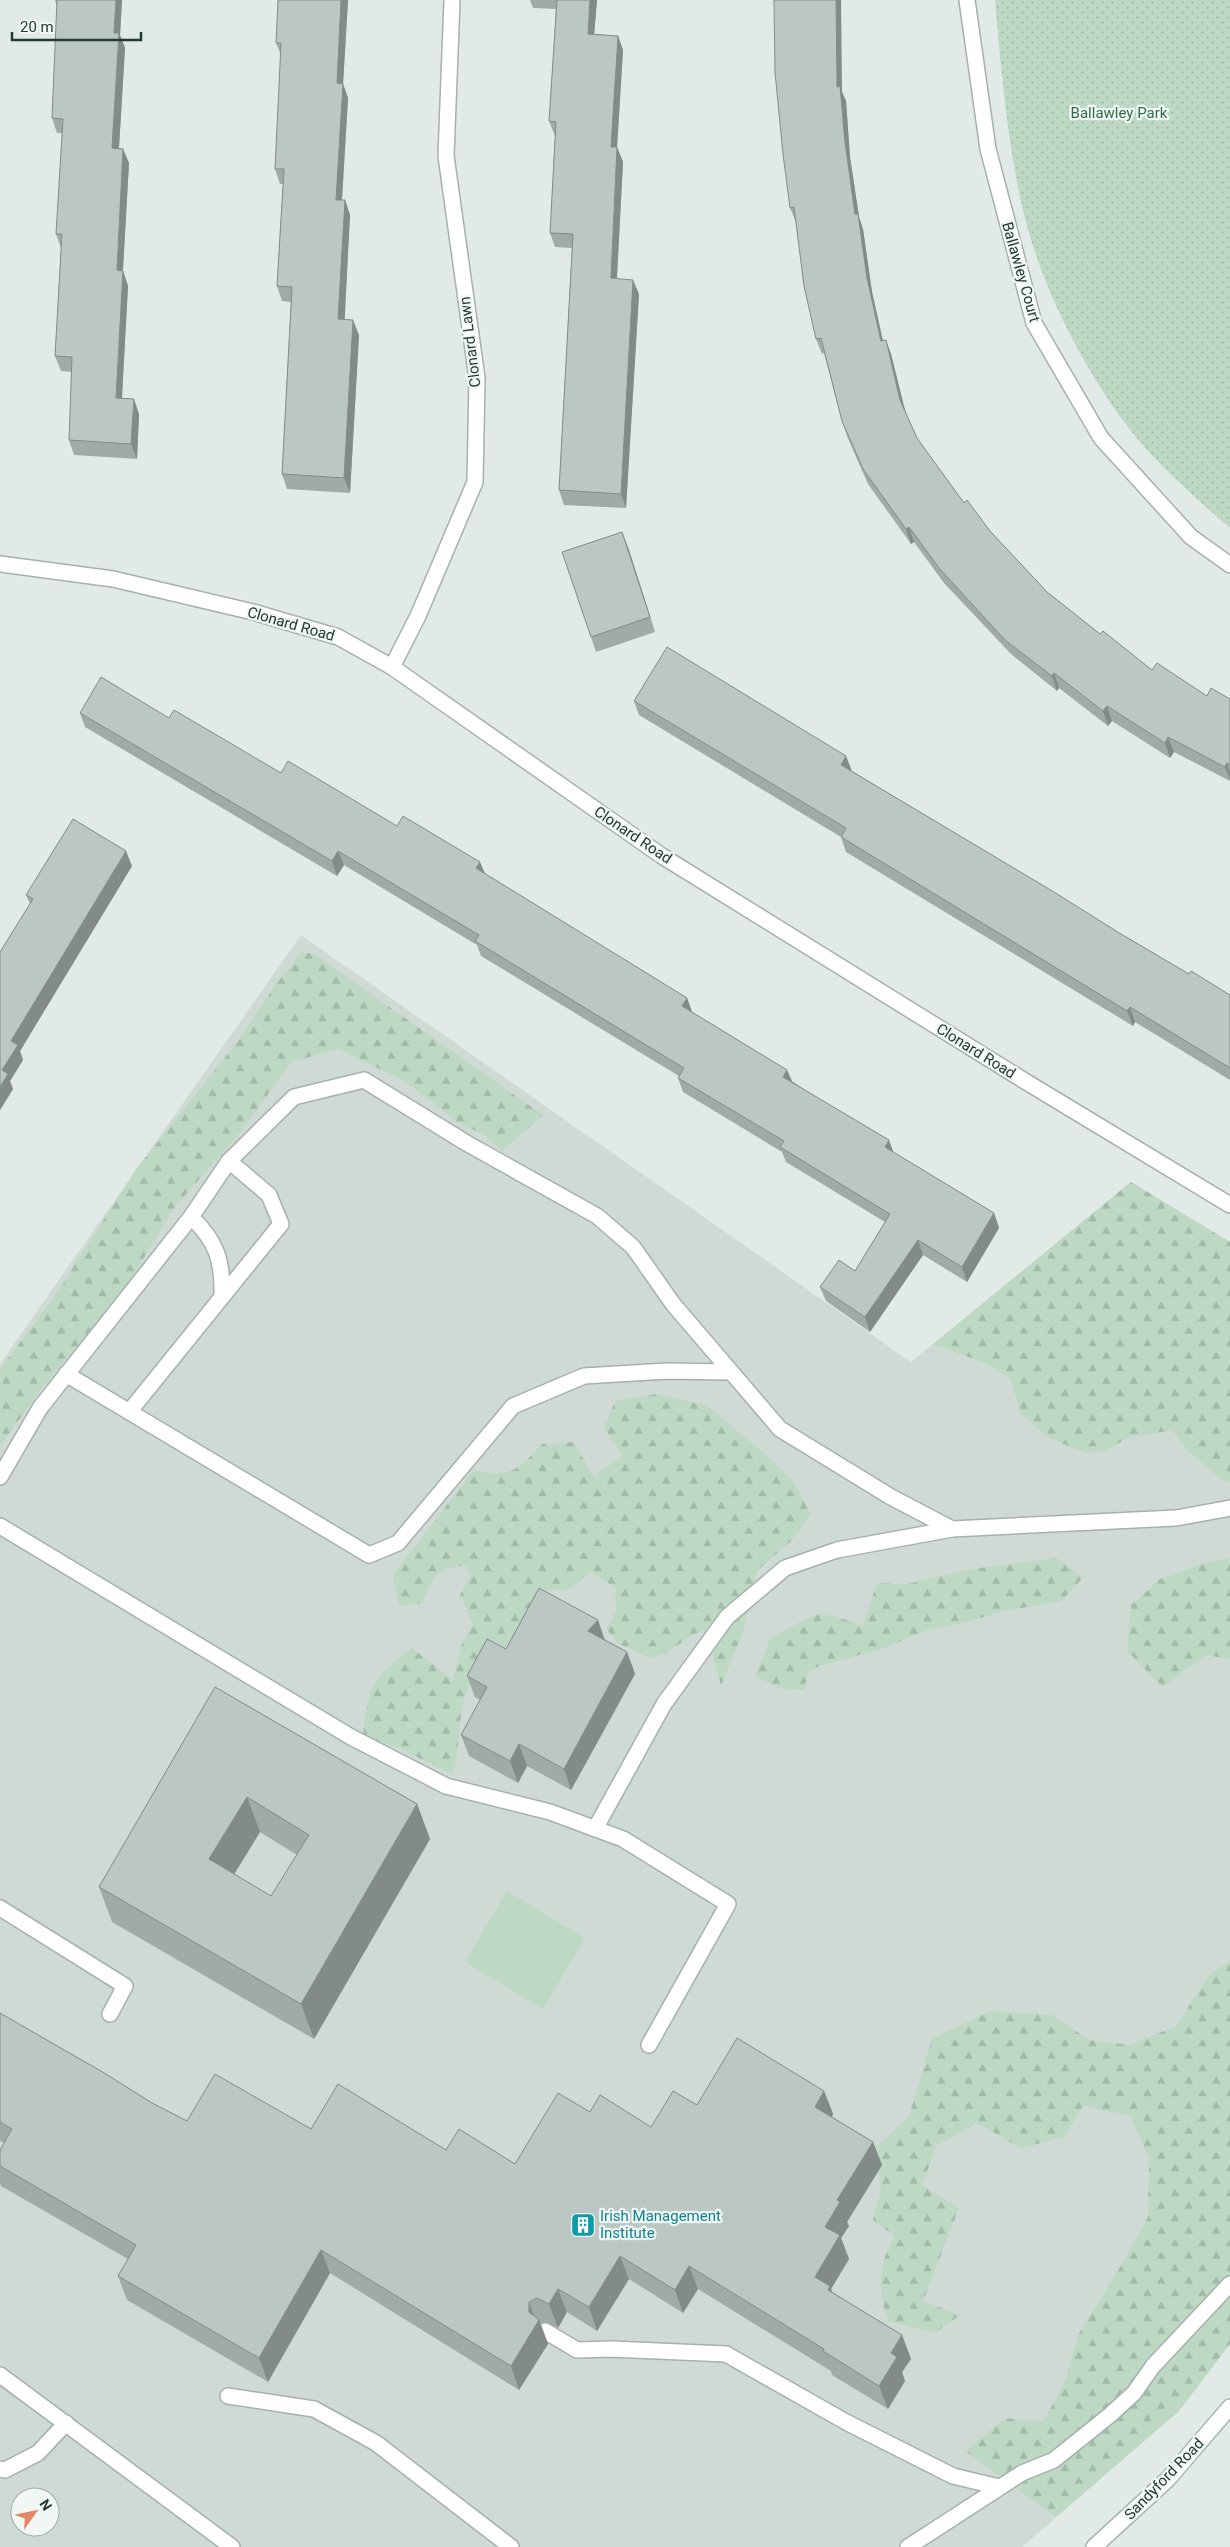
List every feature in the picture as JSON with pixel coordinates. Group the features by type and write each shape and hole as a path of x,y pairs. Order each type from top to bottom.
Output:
{"street":[{"name":"Clonard Lawn","path":"392,668 418,616 475,482 476,378 446,156 452,0"},
{"name":"Ballawley Court","path":"967,0 988,149 1034,323 1100,438 1191,536 1230,565"},
{"name":"Clonard Road","path":"0,564 113,579 254,612 338,636 392,668 662,856 1028,1083 1230,1205"},
{"path":"0,1477 40,1408 191,1217 229,1161 294,1098 364,1080 468,1144 597,1216 633,1246 673,1304 780,1429 891,1497 952,1529"},
{"path":"129,1412 281,1224 269,1195 229,1161"},
{"path":"191,1217 203,1229 216,1250 223,1270 222,1297"},
{"path":"66,1374 369,1555 398,1543 513,1406 584,1376 667,1371 731,1372"},
{"path":"595,1829 664,1704 726,1617 784,1568 837,1550 952,1529 1176,1518 1230,1508"},
{"path":"0,1526 351,1737 446,1786 550,1812 623,1839 728,1904 649,2045"},
{"path":"0,1908 125,1986 110,2014"},
{"path":"908,2547 1000,2486 1022,2473 1054,2460 1110,2416 1134,2393 1153,2366 1230,2284"},
{"path":"545,2331 576,2350 612,2349 726,2354 846,2422 953,2476 1000,2486"},
{"path":"0,2374 232,2547"},
{"path":"228,2396 314,2409 376,2443 511,2547"},
{"name":"Sandyford Road","path":"1094,2547 1168,2479 1230,2408"},
{"path":"0,2470 4,2470 38,2452 66,2423"}],"shaded area":[{"name":"Irish Management Institute","path":"301,935 911,1362 1131,1182 1230,1242 1230,2344 1179,2411 1022,2547 0,2547 0,1364"}],"green space":[{"name":"Ballawley Park","path":"995,0 1230,0 1230,528 1159,462 1133,433 1089,369 1061,317 1038,262 1022,206 1005,104"},
{"path":"302,952 314,954 543,1115 502,1151 484,1135 456,1121 404,1081 339,1049 291,1062 244,1128 175,1207 124,1290 42,1388 0,1446 0,1369 54,1297 137,1168 238,1041 276,984"},
{"path":"1131,1182 1230,1242 1230,1481 1223,1481 1186,1449 1172,1430 1128,1438 1103,1452 1087,1453 1049,1438 1021,1414 1010,1378 985,1363 933,1344"},
{"path":"658,1394 708,1406 764,1453 794,1482 811,1515 790,1542 757,1571 743,1632 721,1686 706,1630 694,1634 665,1654 650,1658 618,1643 606,1629 616,1611 615,1587 590,1572 566,1590 538,1589 533,1610 512,1655 486,1659 469,1686 464,1700 453,1775 401,1749 363,1736 367,1706 374,1685 388,1668 412,1648 453,1680 462,1643 473,1625 460,1595 470,1577 466,1566 448,1568 437,1575 429,1586 423,1603 399,1606 393,1575 474,1470 487,1473 505,1473 520,1466 542,1444 573,1442 594,1476 623,1456 604,1428 615,1401"},
{"path":"1057,1558 1083,1578 1061,1601 1004,1611 964,1623 927,1630 885,1648 822,1665 809,1671 804,1690 783,1689 755,1677 770,1639 803,1620 818,1614 833,1616 863,1625 877,1583 907,1584 972,1569"},
{"path":"1230,1558 1230,1659 1206,1655 1163,1687 1127,1651 1131,1605 1160,1579 1204,1563"},
{"path":"507,1891 585,1938 543,2009 465,1962"},
{"path":"1230,1961 1230,2344 1179,2411 1056,2517 965,2451 1005,2418 1043,2422 1065,2382 1079,2333 1116,2274 1148,2217 1149,2158 1130,2116 1083,2106 1064,2137 1021,2148 977,2123 937,2145 922,2185 959,2208 923,2301 960,2315 935,2333 888,2321 882,2299 881,2277 885,2256 895,2236 873,2220 881,2186 878,2171 866,2156 909,2116 932,2039 990,2011 1053,2015 1089,2040 1129,2045 1176,2026 1209,1975"}],"building":[{"path":"57,0 116,0 114,33 119,33 112,148 123,149 117,270 123,271 116,398 134,399 131,444 69,440 72,357 55,356 62,234 56,234 63,119 52,118"},
{"path":"278,0 341,0 337,83 343,84 336,200 345,200 338,319 353,320 344,478 282,474 292,287 277,286 284,169 275,169 281,43 276,43"},
{"path":"557,0 590,0 588,34 618,36 611,147 617,147 611,278 633,280 621,494 559,490 573,234 550,233 556,122 549,121"},
{"path":"774,0 836,0 837,87 840,86 845,142 855,214 858,214 867,278 881,341 886,340 900,400 917,438 964,503 967,500 990,531 1047,592 1100,634 1103,631 1152,670 1157,663 1207,696 1211,688 1230,699 1230,765 1227,763 1225,767 1168,737 1165,743 1107,706 1103,711 1054,673 1052,676 1005,640 939,568 909,527 906,529 863,469 842,421 821,338 816,339 804,286 794,207 790,208 783,154 775,72"},
{"path":"622,532 650,617 591,637 562,552"},
{"path":"667,647 846,756 841,765 1121,934 1189,974 1191,971 1230,995 1230,1068 1130,1007 1127,1011 841,837 846,828 634,701"},
{"path":"101,677 169,718 174,710 281,773 288,761 397,826 403,816 480,862 476,868 687,998 682,1006 787,1070 783,1077 889,1140 885,1147 994,1213 962,1267 918,1240 865,1317 820,1287 839,1260 855,1271 890,1214 780,1147 784,1141 678,1078 684,1068 475,941 479,935 338,851 332,861 80,713"},
{"path":"73,819 126,851 11,1041 18,1045 2,1070 8,1074 0,1087 0,952 33,899 26,895"},
{"path":"539,1588 598,1620 588,1631 627,1652 564,1769 519,1744 510,1761 461,1735 487,1687 467,1676 487,1639 506,1649"},
{"path":"215,1687 417,1804 301,2004 99,1887","holes":["247,1797 309,1835 271,1896 209,1859"]},
{"path":"0,2013 106,2074 152,2103 187,2121 215,2074 311,2129 338,2084 446,2150 459,2129 515,2164 558,2093 590,2112 600,2095 651,2127 673,2091 697,2105 737,2038 824,2091 815,2107 873,2142 837,2200 840,2202 825,2227 840,2235 815,2277 830,2286 828,2290 902,2335 891,2353 897,2357 879,2386 823,2351 824,2349 689,2266 675,2290 620,2256 589,2307 558,2289 549,2304 537,2298 529,2302 529,2312 539,2320 511,2366 321,2250 259,2358 118,2276 136,2245 0,2166 0,2150 12,2129 0,2122"}],"place":[{"name":"Irish Management Institute","path":"583,2225"}]}
